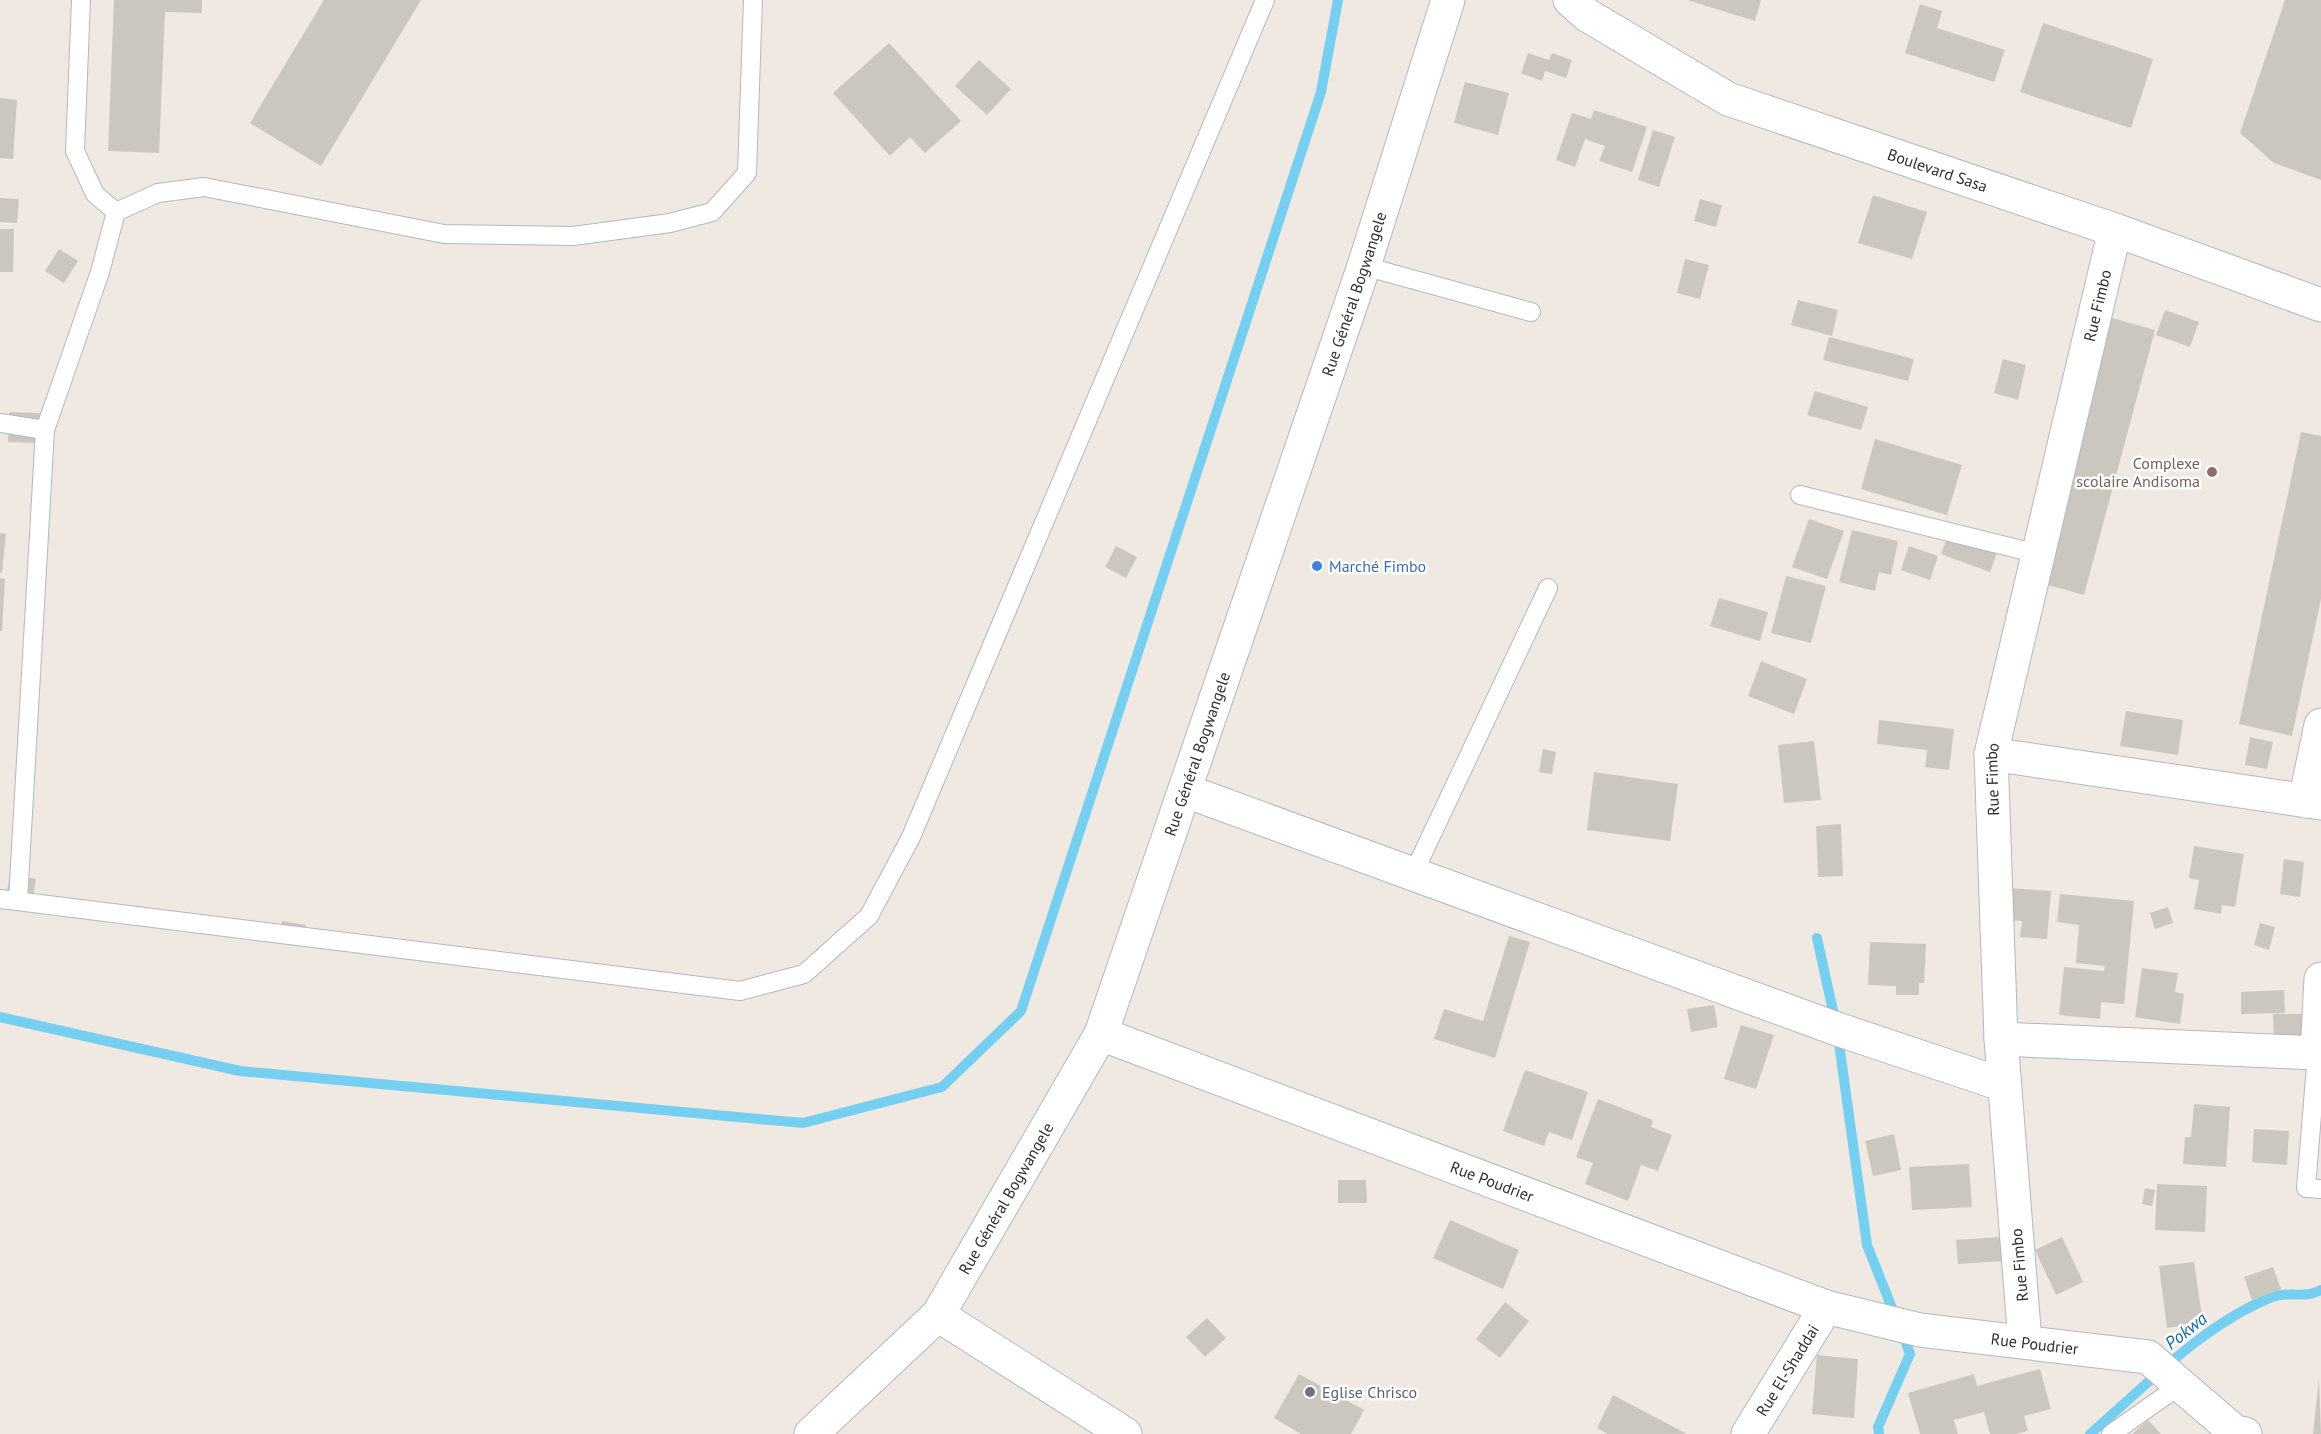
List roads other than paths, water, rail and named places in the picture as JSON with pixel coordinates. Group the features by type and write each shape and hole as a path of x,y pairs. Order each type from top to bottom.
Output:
{"street":[{"name":"Rue Général Bogwangele","path":"811,1434 938,1315 1101,1034 1364,266 1448,0"},
{"name":"Boulevard Sasa","path":"1570,0 1587,15 1728,99 2115,230 2321,305"},
{"name":"Rue Fimbo","path":"2025,1342 2001,1039 1991,754 2115,230"},
{"path":"1991,754 2313,802 2321,725"},
{"path":"1186,791 1837,1029 2004,1085"},
{"path":"2001,1039 2317,1053 2321,979"},
{"name":"Rue Poudrier","path":"1101,1034 1826,1308 1920,1330 2148,1357 2177,1384"},
{"name":"Rue El-Shaddai","path":"1748,1434 1826,1308"},
{"path":"938,1315 1125,1434"},
{"path":"2177,1384 2235,1432 2245,1434"}],"lane":[{"path":"81,0 75,151 95,194 116,212"},
{"path":"116,212 158,193 204,187 444,234 573,236 670,223 712,212 747,173 753,0"},
{"path":"116,212 100,272 45,430 9,899 740,992 804,974 869,916 911,837 1265,0"},
{"path":"1364,266 1531,312"},
{"path":"0,423 45,430"},
{"path":"1800,495 2038,554"},
{"path":"1414,873 1548,588"},
{"path":"2313,1189 2317,1053"},
{"path":"2111,1434 2177,1384"}],"waterway":[{"path":"0,1017 240,1071 803,1123 942,1087 1021,1011 1321,92 1338,0"},
{"path":"1817,938 1837,1029 1867,1245 1896,1318"},
{"name":"Pokwa","path":"2090,1434 2176,1358 2222,1323 2272,1297 2309,1294 2321,1290"},
{"path":"1879,1434 1878,1427 1910,1354 1902,1332"}],"place":[{"name":"Complexe scolaire Andisoma","path":"2212,472"},
{"name":"Marché Fimbo","path":"1317,566"},
{"name":"Eglise Chrisco","path":"1310,1392"}]}
